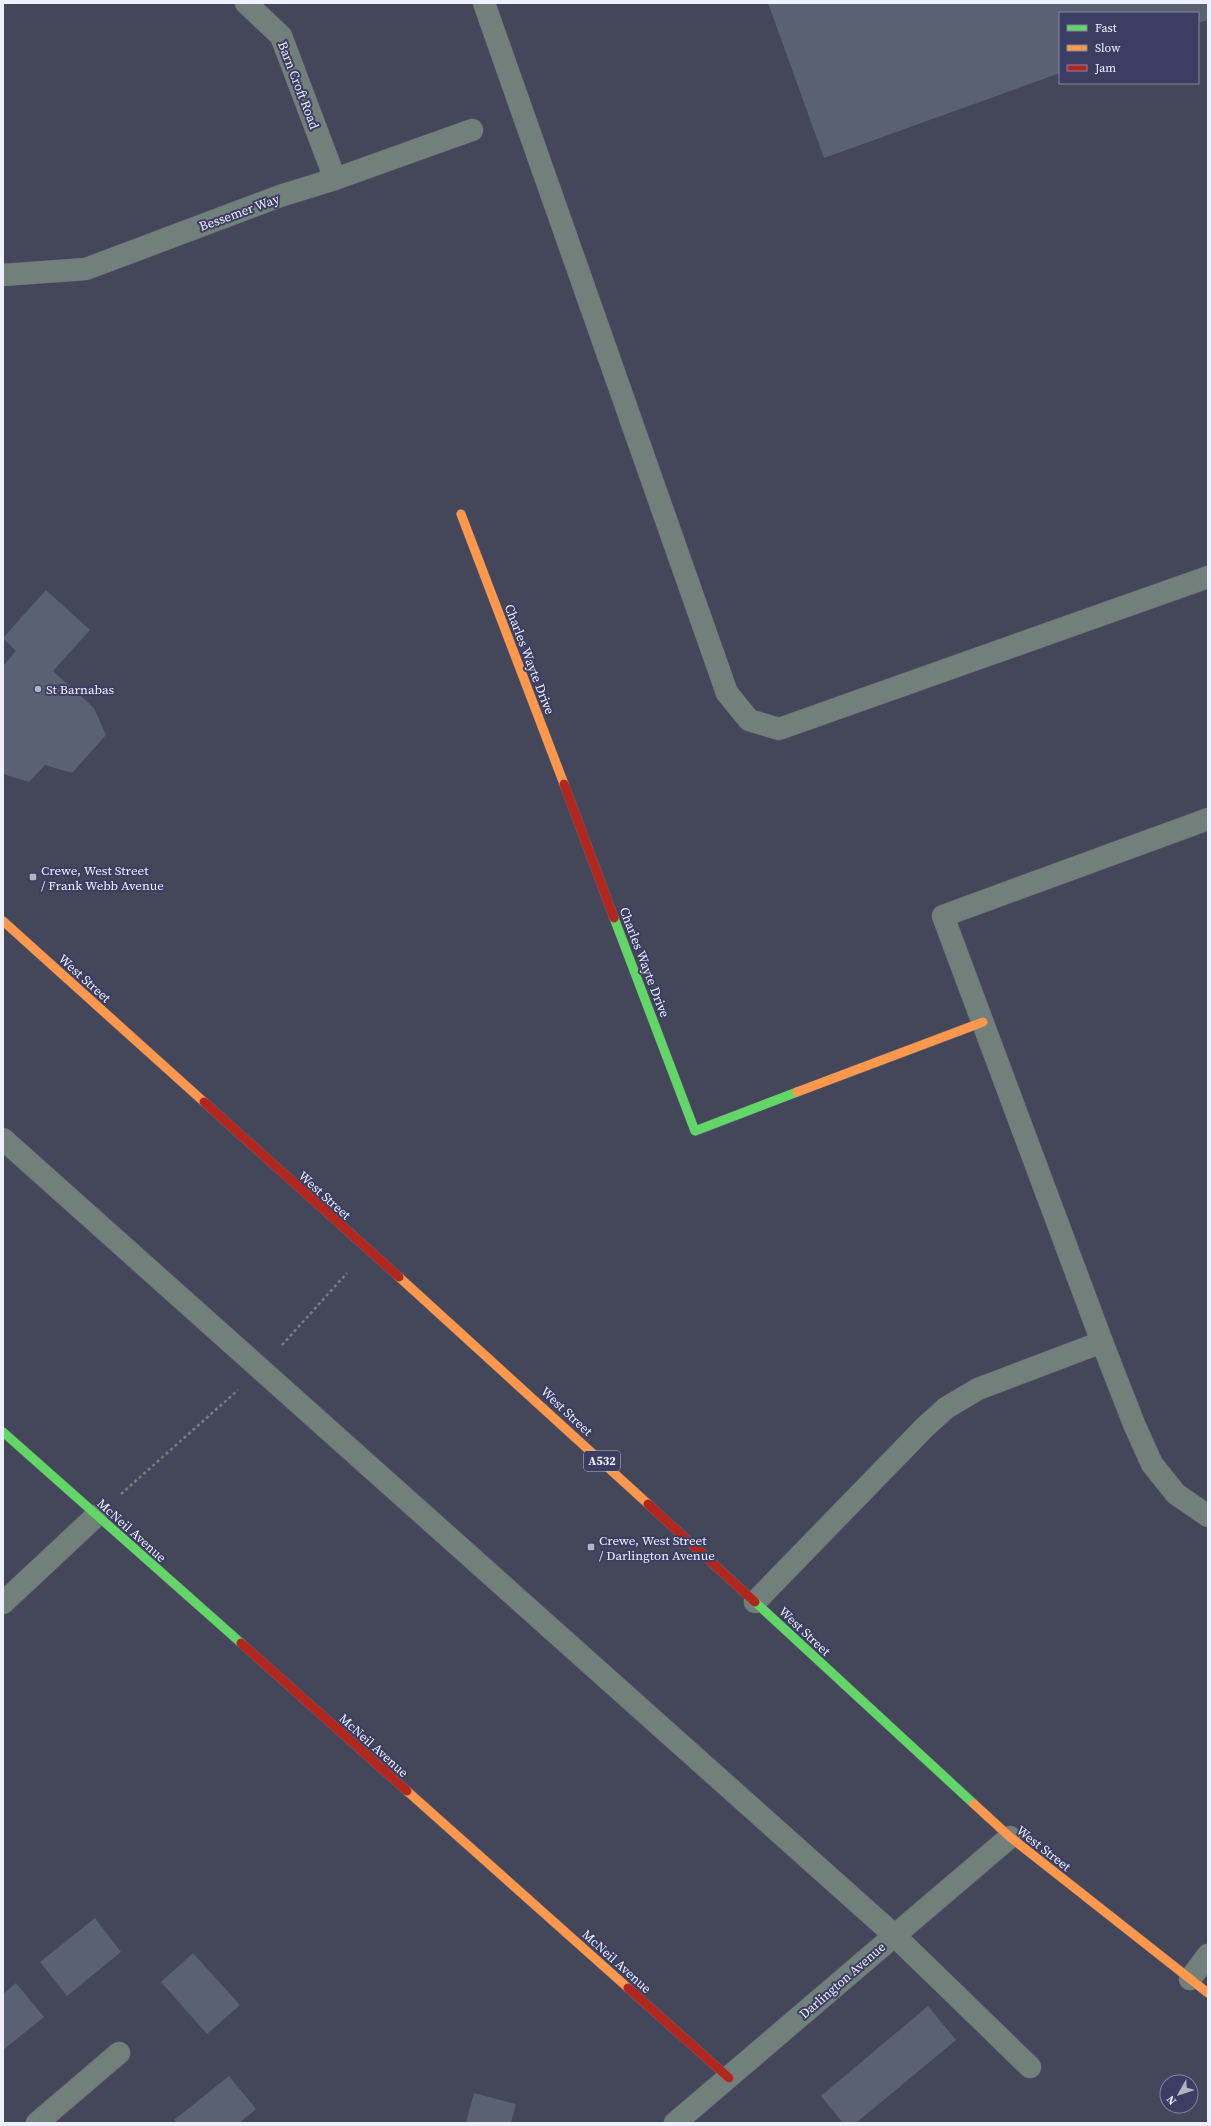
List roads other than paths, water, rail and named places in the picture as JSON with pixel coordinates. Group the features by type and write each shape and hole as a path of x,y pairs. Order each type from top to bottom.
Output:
{"street":[{"name":"Barn Croft Road","path":"246,3 281,36 335,179"},
{"path":"484,3 727,693 749,720 779,729 1208,577"},
{"name":"Bessemer Way","path":"3,275 86,269 280,196 335,179 472,130"},
{"name":"Charles Wayte Drive","path":"461,514 695,1131 983,1022"},
{"path":"1208,819 943,916 1102,1342 1152,1464 1176,1494 1208,1516"},
{"name":"West Street","path":"3,921 532,1396 1010,1837 1208,1993"},
{"path":"3,1139 894,1935 1030,2067"},
{"path":"755,1602 925,1427 946,1408 978,1389 1102,1342"},
{"name":"McNeil Avenue","path":"3,1432 729,2078"},
{"path":"3,1603 96,1516"},
{"name":"Darlington Avenue","path":"675,2123 1010,1837"},
{"path":"1190,1979 1208,1954"},
{"path":"37,2123 119,2053"}],"place":[{"name":"St Barnabas","path":"38,689"},
{"name":"Crewe, West Street / Frank Webb Avenue","path":"33,877"},
{"name":"Crewe, West Street / Darlington Avenue","path":"591,1547"}]}
